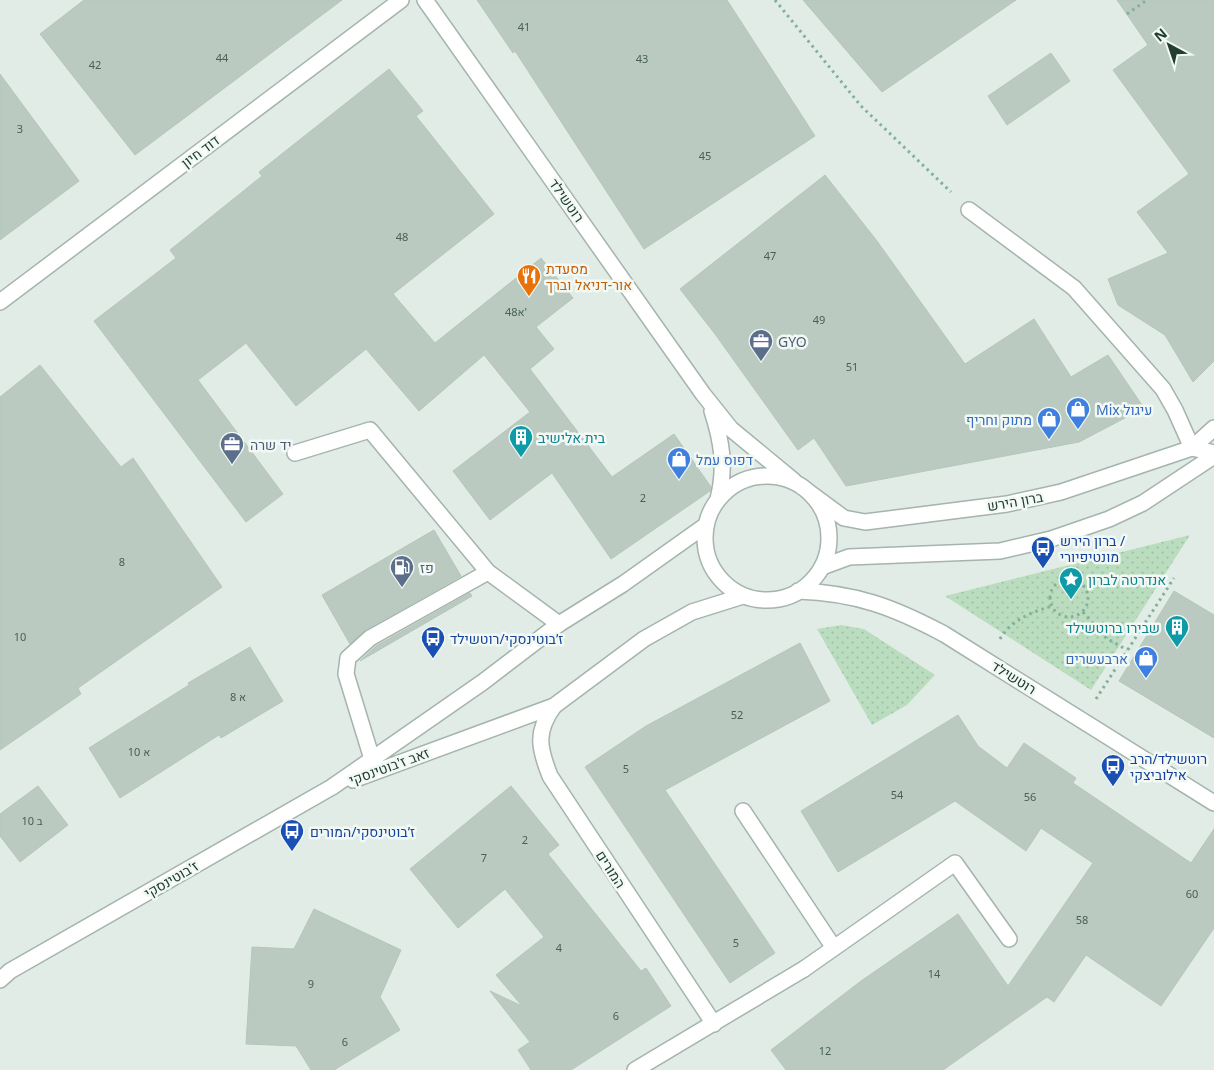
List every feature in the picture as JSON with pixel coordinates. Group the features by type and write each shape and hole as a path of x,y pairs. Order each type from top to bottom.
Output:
{"street":[{"name":"דוד חיון","path":"0,302 401,0"},
{"name":"רוטשילד","path":"425,0 731,429 794,481"},
{"path":"969,210 1074,288 1163,389 1176,410 1192,448 1214,455"},
{"name":"רוטשילד","path":"709,400 721,438 724,456 723,480 718,499"},
{"name":"ברון הירש","path":"810,493 844,518 874,521 1006,504 1061,492 1192,448 1214,428"},
{"path":"295,453 370,430 488,572 559,624"},
{"path":"822,567 850,557 1000,551 1051,539 1109,519 1143,503 1214,455"},
{"path":"773,476 794,481 810,493 823,510 828,523 828,552 822,567 813,580 798,591 780,599 761,600 743,596 727,587 716,574 704,543 706,525 712,508 718,499 736,483 753,477 773,476"},
{"name":"זאב ז'בוטינסקי","path":"332,787 483,682 559,624 623,584 706,525"},
{"path":"372,759 346,674 348,658 370,638 488,572"},
{"name":"רוטשילד","path":"798,591 837,594 876,603 919,620 1214,803"},
{"name":"זאב ז'בוטינסקי","path":"332,787 554,706 644,639 692,612 743,596"},
{"name":"המורים","path":"554,706 543,720 540,737 542,754 550,776 714,1024"},
{"name":"ז'בוטינסקי","path":"3,975 332,787"},
{"path":"743,811 834,948"},
{"path":"635,1070 804,968 955,863 1009,939"}],"path":[{"path":"775,0 862,106 969,210"},
{"path":"1126,14 1147,0"},
{"path":"1082,720 1174,578"},
{"path":"1064,580 1076,580 1086,588 1089,594 1087,607 1078,615 1060,616 1052,606 1050,594 1053,588 1064,580"},
{"path":"987,661 1003,633 1017,621 1033,611 1052,606"},
{"path":"1083,612 1106,638 1127,650"}],"green space":[{"path":"1190,535 1091,690 945,596"},
{"path":"841,625 864,629 935,675 907,705 872,725 817,629"}],"building":[{"path":"84,0 342,0 135,155 40,34"},
{"path":"477,0 727,0 815,136 644,249 515,51 513,53"},
{"path":"803,0 1016,0 882,92"},
{"path":"1117,0 1214,0 1214,361 1193,382 1165,335 1118,305 1108,279 1168,253 1137,212 1189,174 1113,70 1148,45"},
{"path":"1051,53 1070,81 1007,125 988,96"},
{"path":"389,69 423,111 416,116 494,214 393,294 435,343 541,258 573,298 536,327 554,349 530,369 612,477 674,434 711,487 710,491 611,559 552,473 490,520 453,471 530,412 484,355 419,411 366,349 296,406 246,343 198,380 283,494 246,522 94,321 176,258 170,250 262,176 259,172"},
{"path":"0,74 79,181 0,240"},
{"path":"825,175 877,241 965,364 1034,319 1071,377 1108,355 1144,408 1079,442 846,486 814,438 798,450 715,334 680,289"},
{"path":"40,365 121,467 133,458 222,587 78,688 81,694 0,750 0,397"},
{"path":"434,530 461,576 365,630 350,644 322,595"},
{"name":"שבירו ברוטשילד","path":"1174,591 1214,615 1214,738 1119,681"},
{"path":"470,593 472,596 360,661 376,646"},
{"path":"800,643 830,701 665,790 775,953 730,983 585,767 646,726"},
{"path":"250,647 283,701 221,738 219,735 120,798 89,748 189,685 188,683"},
{"path":"958,715 978,746 1007,768 1024,743 1076,778 1073,783 1191,863 1214,829 1214,928 1161,1006 1086,955 1054,1002 1047,997 943,1070 786,1070 771,1050 861,981 958,914 1008,986 1093,863 1041,828 1026,851 955,801 838,872 801,811"},
{"path":"38,786 68,825 20,862 0,836 0,814"},
{"path":"511,786 559,845 548,854 641,971 646,968 671,1006 571,1070 531,1070 518,1050 530,1042 490,991 522,1006 496,975 544,937 505,889 458,928 410,869"},
{"path":"314,909 401,950 380,997 400,1030 334,1070 311,1070 296,1046 246,1044 252,947 294,949"}],"place":[{"name":"מסעדת אור-דניאל וברך","path":"529,297"},
{"name":"GYO","path":"761,362"},
{"name":"Mix עיגול","path":"1078,430"},
{"name":"מתוק וחריף","path":"1049,440"},
{"name":"בית אלישיב","path":"521,458"},
{"name":"יד שרה","path":"232,465"},
{"name":"דפוס עמל","path":"679,480"},
{"name":"ברון הירש / מונטיפיורי","path":"1043,569"},
{"name":"פז","path":"402,588"},
{"name":"אנדרטה לברון","path":"1071,600"},
{"name":"שבירו ברוטשילד","path":"1177,648"},
{"name":"ז׳בוטינסקי/רוטשילד","path":"433,659"},
{"name":"ארבעשרים","path":"1146,679"},
{"name":"רוטשילד/הרב אילוביצקי","path":"1113,787"},
{"name":"ז׳בוטינסקי/המורים","path":"292,852"}]}
